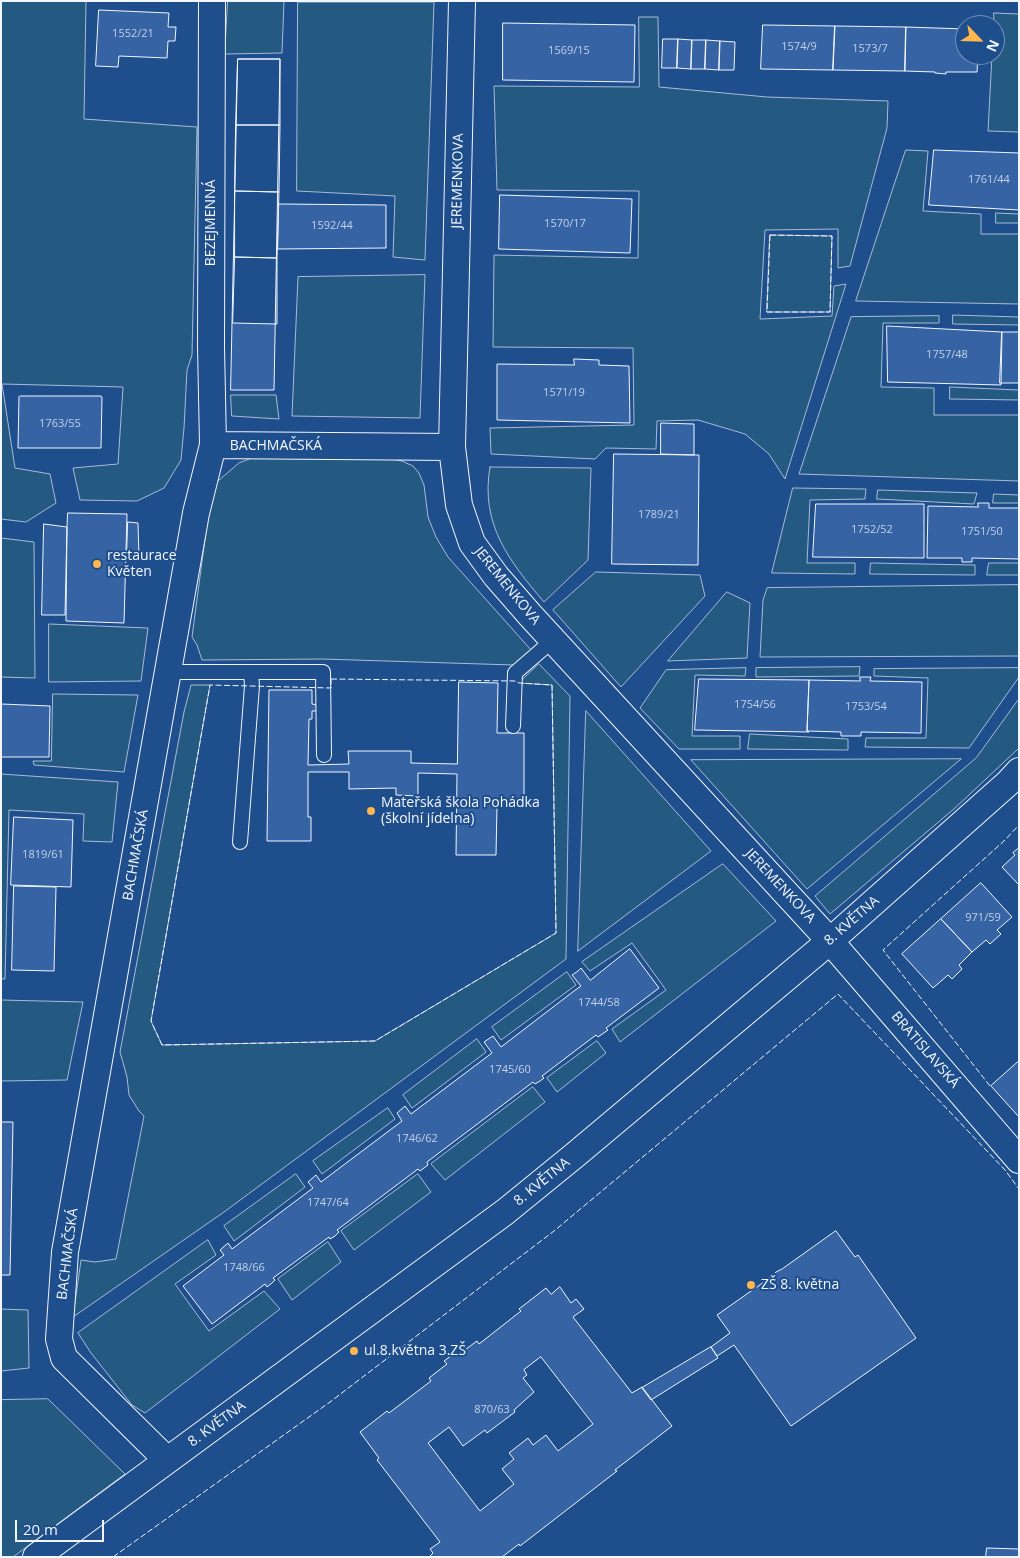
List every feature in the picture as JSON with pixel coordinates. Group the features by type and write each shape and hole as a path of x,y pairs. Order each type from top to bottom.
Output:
{"street":[{"name":"BEZEJMENNÁ","path":"212,1 211,346 213,445"},
{"name":"JEREMENKOVA","path":"462,1 452,447 459,504 472,543 496,576 553,640 830,941"},
{"name":"BACHMAČSKÁ","path":"167,1460 64,1358 59,1339 65,1252 196,513 213,445 452,447"},
{"name":"8. KVĚTNA","path":"36,1557 505,1212 830,941 1008,783 1019,771"},
{"name":"BRATISLAVSKÁ","path":"830,941 1016,1149"}],"lane":[{"path":"514,726 515,673 553,640"},
{"path":"168,672 323,672 324,754"},
{"path":"240,842 252,686 251,672"}],"shaded area":[{"path":"1,1 86,1 84,119 197,127 192,355 187,370 181,460 164,488 137,501 80,500 73,468 118,464 123,387 2,384 15,468 50,474 56,503 26,522 1,519"},
{"path":"228,1 284,1 282,53 225,54"},
{"path":"298,2 434,2 425,260 393,257 395,196 297,191"},
{"path":"994,13 1019,14 1019,132 988,131 991,65 1005,65 1005,15 994,15"},
{"path":"639,17 658,17 659,87 767,97 888,101 887,128 850,266 838,268 838,229 765,230 760,319 832,316 834,286 846,284 785,479 769,454 745,434 698,420 657,421 656,449 606,448 595,459 491,454 490,428 634,425 633,348 493,347 494,255 638,258 639,191 497,190 494,86 639,87"},
{"path":"906,150 928,151 923,211 981,214 981,234 1019,234 1019,304 856,301"},
{"path":"996,213 1019,214 1019,223 996,223"},
{"path":"770,235 832,236 830,312 767,312"},
{"path":"425,275 420,418 292,416 298,277"},
{"path":"953,315 1019,317 1019,325 953,324"},
{"path":"939,316 939,323 883,323 881,387 934,388 934,415 1019,415 1019,481 799,474 851,317"},
{"path":"950,387 1019,390 1019,400 950,399"},
{"path":"231,395 276,395 279,419 232,416"},
{"path":"255,457 388,458 413,466 419,473 424,485 428,517 436,537 448,557 532,651 514,665 322,659 202,660 192,637 212,486 239,463"},
{"path":"490,467 591,468 588,560 544,602 519,572 493,524 489,506 488,487"},
{"path":"793,488 866,489 865,499 810,500 807,563 855,563 855,574 772,573"},
{"path":"878,490 977,493 974,504 877,499"},
{"path":"994,494 1019,495 1019,503 993,503"},
{"path":"1,538 34,542 35,678 1,677"},
{"path":"871,563 975,565 975,575 870,574"},
{"path":"989,563 1019,563 1019,575 987,575"},
{"path":"596,572 700,575 705,596 621,687 553,610"},
{"path":"1019,585 1019,656 760,657 763,600 767,588"},
{"path":"727,592 750,603 747,658 668,661"},
{"path":"49,624 148,628 141,681 49,682"},
{"path":"539,664 570,696 566,959 224,1212 73,1317 81,1260 95,1262 116,1259 144,1116 129,1095 127,1077 120,1052 184,712 191,685 210,685 151,1021 162,1045 375,1041 556,933 552,685 519,683"},
{"path":"860,667 859,676 756,677 756,668"},
{"path":"746,668 745,676 695,675 692,736 740,736 740,749 679,749 640,708 666,670"},
{"path":"1019,668 1019,677 969,748 865,747 866,738 926,738 928,678 874,676 874,669"},
{"path":"53,694 138,695 124,772 34,765 33,761 51,761"},
{"path":"1019,699 1019,748 955,808 830,914 815,896 976,758"},
{"path":"586,711 711,851 578,951"},
{"path":"750,734 848,739 848,750 748,749"},
{"path":"961,759 807,889 691,760"},
{"path":"1,774 118,782 112,842 83,841 84,814 9,810 5,979 1,979"},
{"path":"723,864 776,921 620,1042 612,1029 666,990 632,943 590,971 582,962"},
{"path":"567,972 576,985 501,1040 492,1027"},
{"path":"1,1000 83,1002 67,1080 1,1081"},
{"path":"477,1039 486,1052 412,1108 403,1095"},
{"path":"597,1041 606,1053 557,1092 547,1078"},
{"path":"533,1087 545,1102 445,1180 431,1164"},
{"path":"388,1108 395,1119 322,1174 313,1161"},
{"path":"296,1174 305,1187 234,1241 224,1226"},
{"path":"418,1174 431,1192 354,1250 341,1231"},
{"path":"208,1240 216,1255 175,1284 209,1331 264,1291 280,1309 145,1413 132,1405 91,1353 78,1333"},
{"path":"328,1242 341,1262 292,1300 278,1279"},
{"path":"1,1309 28,1310 29,1368 1,1371"},
{"path":"48,1399 125,1474 13,1557 1,1557 1,1400"}],"building":[{"path":"99,10 169,13 168,27 176,27 175,41 168,41 167,58 119,56 118,67 96,66"},
{"path":"503,23 635,25 634,82 503,80"},
{"path":"763,25 835,26 833,70 761,69"},
{"path":"835,26 906,27 905,71 833,70"},
{"path":"906,27 955,29 955,65 977,65 977,72 946,72 946,74 905,71"},
{"path":"663,39 678,39 677,68 662,68"},
{"path":"678,39 692,40 691,69 677,68"},
{"path":"692,40 706,40 705,69 691,69"},
{"path":"706,40 720,41 719,70 705,69"},
{"path":"720,41 735,42 734,70 719,70"},
{"path":"238,59 280,59 274,390 231,390"},
{"path":"238,59 280,59 280,125 236,125"},
{"path":"236,125 280,125 279,192 235,191"},
{"path":"934,150 1019,153 1019,210 929,205"},
{"path":"235,191 279,192 277,258 235,257"},
{"path":"500,195 632,199 630,253 499,249"},
{"path":"279,204 386,205 386,248 278,249"},
{"path":"235,257 277,258 277,324 233,323"},
{"path":"887,326 1002,332 1001,385 888,382"},
{"path":"1002,332 1019,332 1019,383 1000,383"},
{"path":"574,359 599,360 599,365 629,366 630,423 497,420 497,364 574,365"},
{"path":"20,396 101,396 101,448 18,448"},
{"path":"661,423 694,424 694,455 661,454"},
{"path":"614,454 699,455 698,565 612,564"},
{"path":"978,503 989,503 989,508 1019,508 1019,559 972,558 972,562 962,562 962,558 927,558 928,506 978,507"},
{"path":"816,504 924,504 924,558 813,557"},
{"path":"68,513 127,514 124,623 66,621"},
{"path":"128,522 138,523 139,557 127,555"},
{"path":"44,524 67,527 65,615 42,615"},
{"path":"860,677 871,677 870,681 922,682 921,733 861,732 861,736 841,736 841,732 807,731 809,680 860,681"},
{"path":"699,679 809,680 807,731 809,732 695,730"},
{"path":"459,682 498,683 497,733 524,733 524,806 497,806 496,855 456,855 457,774 418,773 418,796 396,795 396,788 349,789 349,772 308,772 308,817 311,817 311,841 267,841 269,690 312,690 312,704 318,705 318,711 312,711 312,719 309,719 308,765 349,764 348,751 411,751 411,763 457,764"},
{"path":"1,704 50,706 49,757 1,757"},
{"path":"14,817 73,820 71,887 11,885"},
{"path":"1019,848 1019,885 1002,867 1015,855 1013,853"},
{"path":"981,883 1012,917 997,930 1001,934 990,944 986,940 972,952 941,919"},
{"path":"14,886 56,887 54,971 12,970"},
{"path":"941,919 972,952 959,965 962,969 952,979 948,975 933,988 902,954"},
{"path":"630,949 659,988 606,1028 608,1030 598,1037 596,1035 542,1076 544,1078 535,1084 533,1082 427,1162 428,1165 420,1171 418,1169 337,1230 339,1232 335,1236 330,1239 329,1237 273,1278 275,1280 267,1287 265,1284 212,1324 183,1286 224,1255 220,1250 228,1243 232,1249 313,1188 308,1182 316,1175 321,1182 402,1121 397,1113 405,1106 411,1114 492,1053 484,1042 493,1036 501,1047 581,986 572,975 581,968 590,980"},
{"path":"1019,1061 1019,1117 991,1086"},
{"path":"1,1122 13,1122 10,1275 1,1275"},
{"path":"836,1231 855,1257 858,1255 916,1338 791,1426 734,1345 717,1356 711,1347 730,1333 717,1315"},
{"path":"560,1287 571,1303 576,1299 584,1309 573,1317 632,1393 642,1387 672,1426 520,1546 519,1544 502,1557 431,1557 433,1553 430,1549 440,1542 377,1460 379,1458 360,1432 431,1381 429,1378 447,1364 444,1361 456,1352 458,1355 477,1341 479,1344 521,1311 519,1309 546,1288 551,1294","holes":["541,1357 593,1424 558,1451 546,1435 533,1445 528,1438 509,1453 514,1459 502,1469 514,1484 480,1511 428,1443 449,1427 463,1446 485,1430 487,1433 515,1412 514,1410 534,1392 523,1378 527,1375 524,1370"]},
{"path":"711,1347 718,1358 651,1400 642,1388"},
{"path":"987,1548 1019,1549 1019,1557 986,1557"}],"fence":[{"path":"770,235 832,236 830,312 767,312 770,235"},
{"path":"331,679 515,681 519,683 552,685 556,933 375,1041 162,1045 151,1021 210,685 331,688 331,679"},
{"path":"990,1086 883,950 1005,840 1019,825"},
{"path":"113,1557 330,1402 554,1231 838,994 1005,1170 1019,1189"}],"place":[{"name":"restaurace Květen","path":"97,564"},
{"name":"Mateřská škola Pohádka (školní jídelna)","path":"371,811"},
{"name":"ZŠ 8. května","path":"751,1285"},
{"name":"ul.8.května 3.ZŠ","path":"354,1351"}]}
